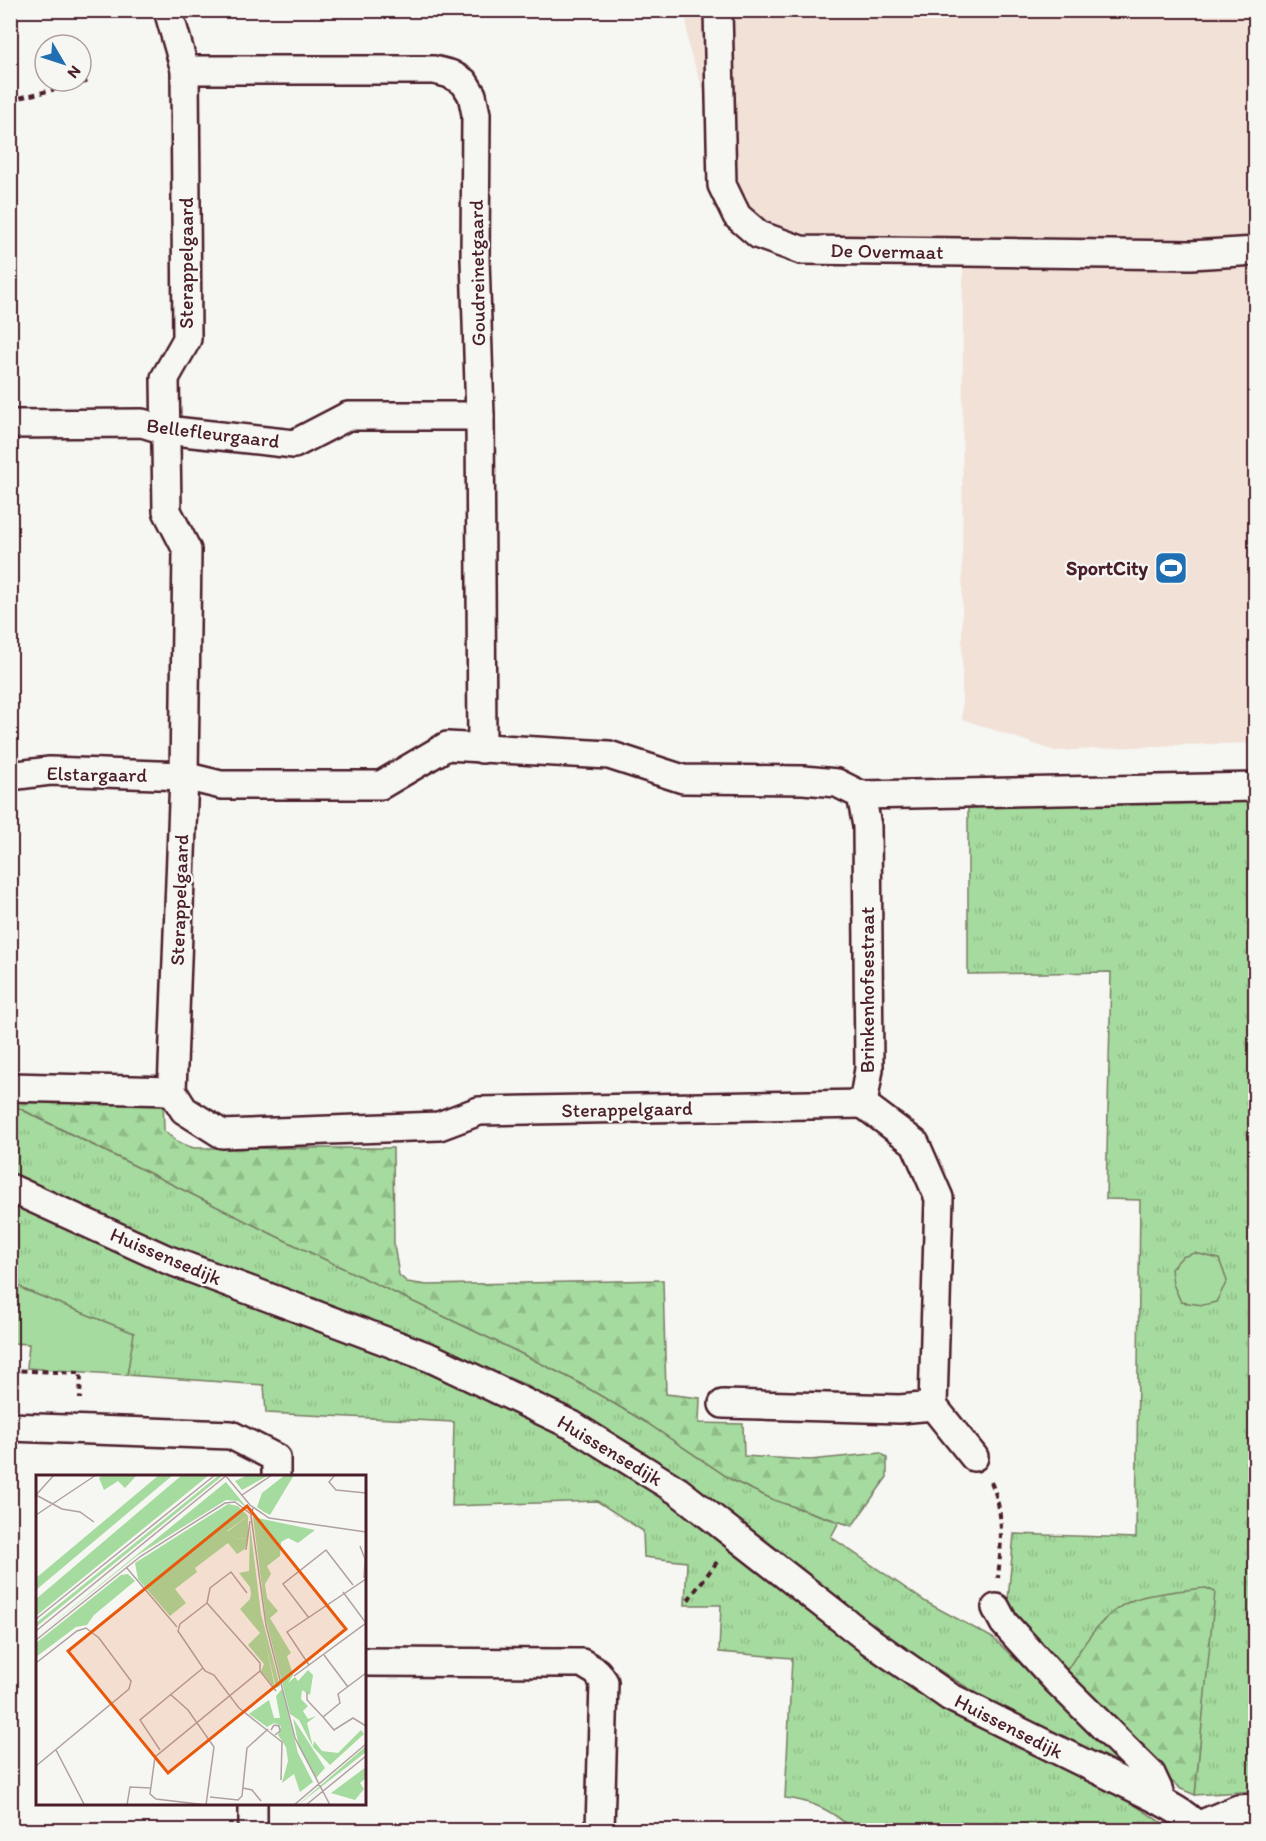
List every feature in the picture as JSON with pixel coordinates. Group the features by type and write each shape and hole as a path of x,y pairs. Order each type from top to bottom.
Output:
{"street":[{"name":"Sterappelgaard","path":"168,10 185,70 187,339 165,378 167,511 187,550 184,776 172,1091 184,1110 222,1134 439,1126 479,1111 863,1104"},
{"name":"De Overmaat","path":"717,10 722,185 737,216 759,235 801,250 1191,255 1256,252"},
{"name":"Goudreinetgaard","path":"185,70 434,70 450,74 464,82 472,95 476,114 475,259 480,416 482,748"},
{"name":"Bellefleurgaard","path":"10,424 142,423 165,430 294,444 348,416 480,416"},
{"path":"184,776 221,785 381,785 447,746 609,754 683,779 803,780 837,783 861,795 1256,787"},
{"name":"Elstargaard","path":"10,776 50,771 184,776"},
{"name":"Brinkenhofsestraat","path":"861,795 867,826 869,1069 863,1104"},
{"path":"10,1087 172,1091"},
{"path":"863,1104 915,1143 939,1198 933,1406 974,1456"},
{"name":"Huissensedijk","path":"10,1188 166,1259 431,1358 573,1425 678,1491 870,1641 950,1697 1161,1801 1182,1814 1198,1828"},
{"path":"723,1404 900,1409 933,1406"},
{"path":"10,1427 231,1435 276,1458 276,1475"},
{"path":"996,1608 1004,1623 1056,1680 1150,1774 1161,1801"},
{"path":"366,1662 582,1663 597,1672 603,1682 600,1830"},
{"path":"252,1830 253,1805"},
{"path":"1198,1828 1238,1809 1256,1808"}],"path":[{"path":"10,100 39,93"},
{"path":"10,1370 81,1373 79,1430"},
{"path":"974,1456 998,1497 1001,1520 996,1608"},
{"path":"688,1600 720,1559"}],"shaded area":[{"path":"686,11 1255,11 1255,743 1055,751 962,719 963,247 752,229 688,46"}],"green space":[{"path":"1255,800 1255,1791 1195,1795 1214,1592 1154,1597 1124,1604 1093,1634 1060,1681 1007,1611 1014,1534 1136,1538 1140,1200 1106,1199 1111,972 968,974 968,804"},
{"path":"10,1095 163,1096 164,1131 179,1143 194,1148 393,1148 394,1245 399,1275 407,1282 427,1285 663,1280 666,1394 700,1398 699,1423 743,1424 744,1456 810,1460 881,1453 887,1458 887,1477 852,1526 774,1500 732,1480 647,1423 574,1380 274,1235 11,1104"},
{"path":"10,1104 574,1380 647,1423 732,1480 774,1500 839,1522 831,1537 926,1602 993,1638 1132,1769 1113,1765 1006,1710 953,1679 889,1638 710,1499 621,1439 524,1384 315,1298 214,1264 110,1222 11,1173"},
{"path":"10,1203 154,1267 380,1353 460,1387 534,1421 589,1450 1164,1824 1163,1830 853,1830 838,1817 822,1808 785,1798 792,1658 719,1652 721,1605 685,1605 687,1562 644,1557 643,1531 597,1501 452,1506 454,1422 266,1413 264,1385 127,1375 133,1333 25,1290 11,1280"},
{"path":"1195,1253 1219,1259 1227,1281 1216,1302 1203,1305 1181,1302 1173,1284 1171,1269 1182,1257"},
{"path":"10,1280 25,1290 134,1333 127,1375 27,1368 29,1344 11,1343"},
{"path":"1206,1588 1215,1592 1195,1795 1181,1789 1159,1771 1060,1681 1082,1646 1100,1624 1121,1606 1149,1595"}],"place":[{"name":"SportCity","path":"1171,568"}]}
